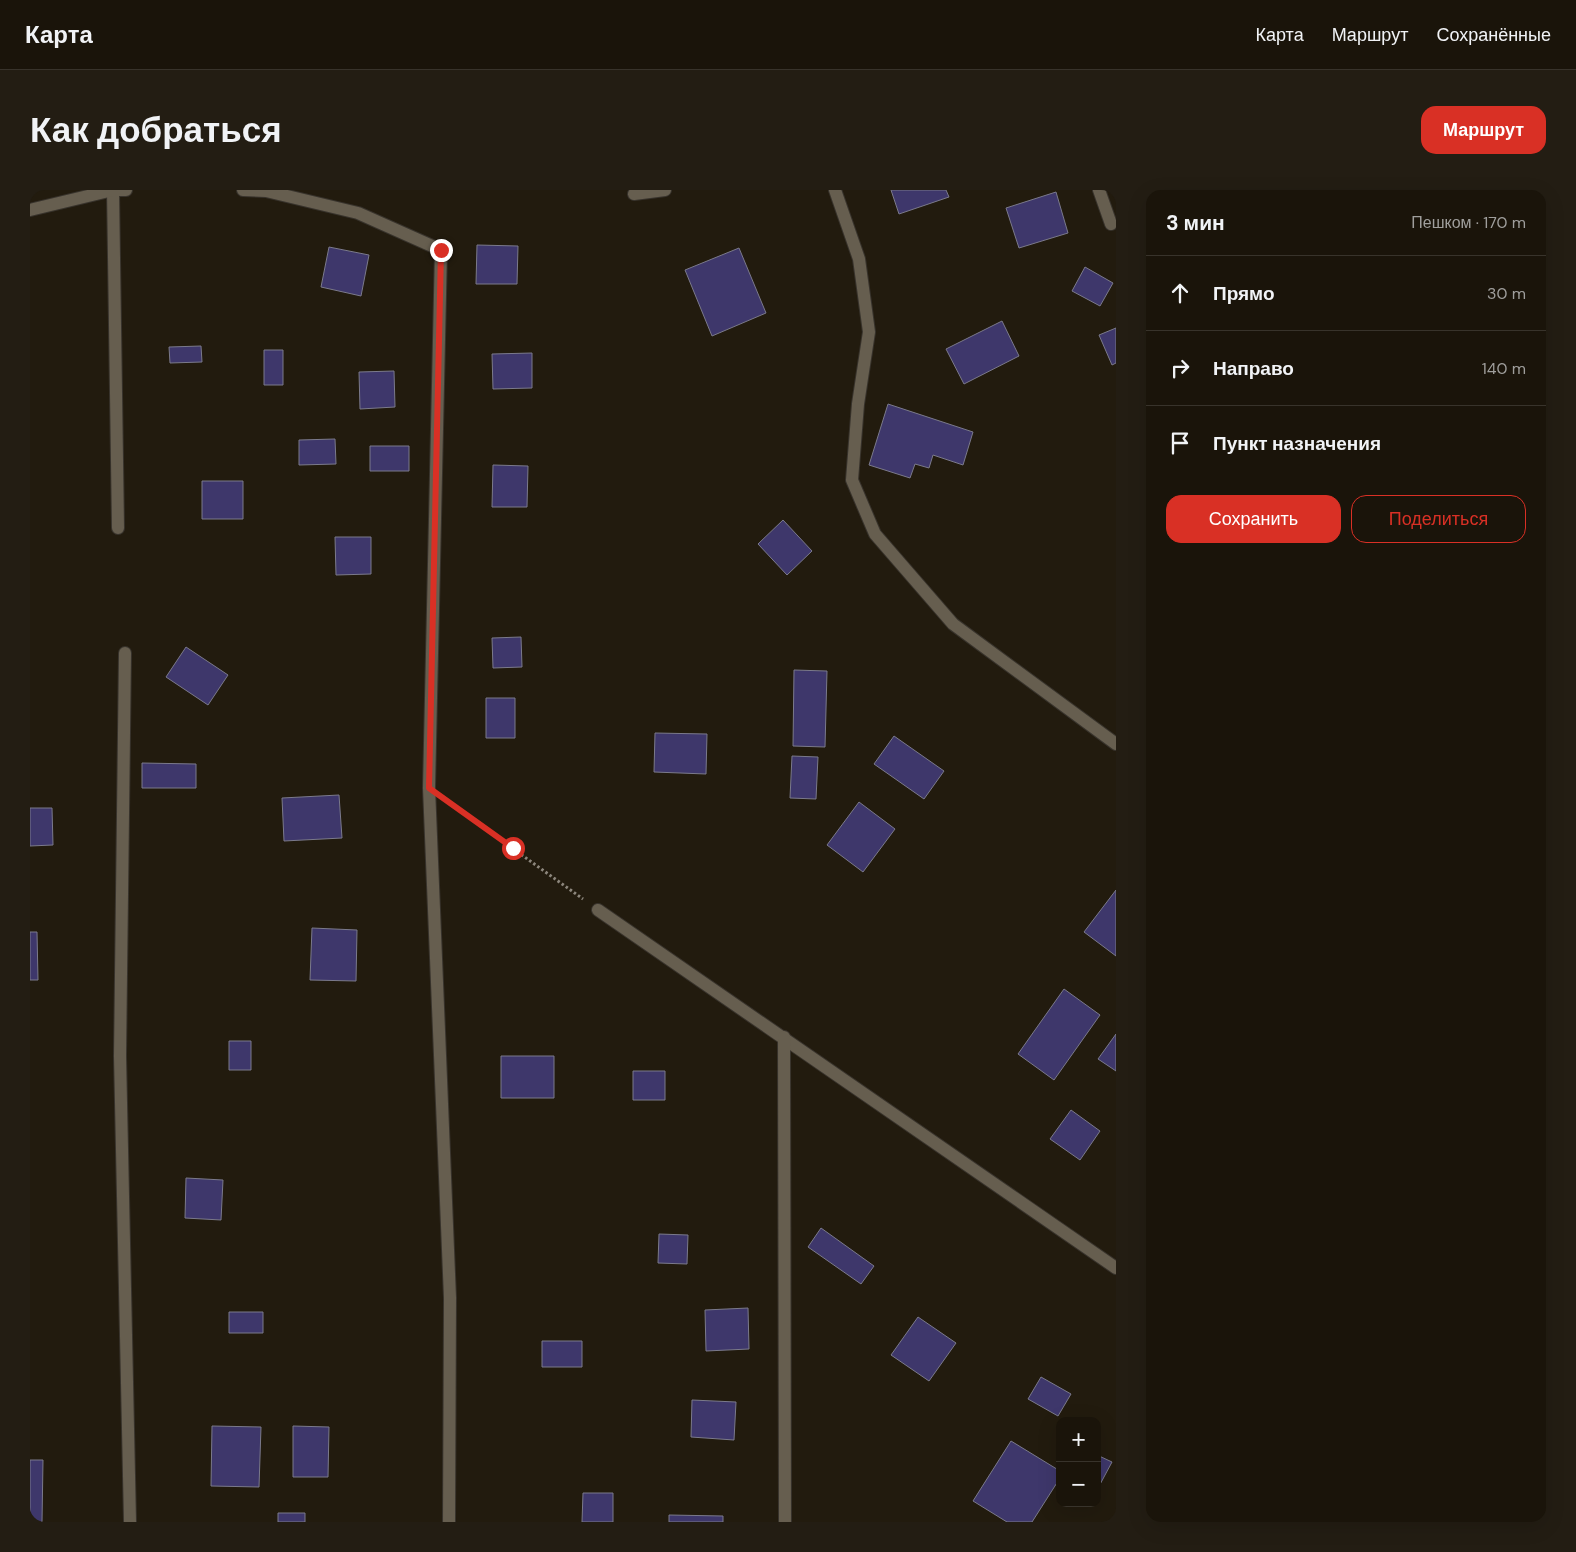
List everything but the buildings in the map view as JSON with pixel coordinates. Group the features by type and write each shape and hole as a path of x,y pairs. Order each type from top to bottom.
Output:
{"street":[{"path":"30,210 112,190 126,190"},
{"path":"112,190 118,528"},
{"path":"243,190 266,191 358,213 441,250 429,788 450,1298 449,1522"},
{"path":"634,194 665,190"},
{"path":"835,190 859,259 869,332 858,404 852,480 875,534 953,624 1116,744"},
{"path":"1099,190 1111,224"},
{"path":"125,653 120,1056 130,1522"},
{"path":"598,910 1116,1268"},
{"path":"784,1037 785,1522"}],"path":[{"path":"429,788 598,910"}],"route":[{"path":"441,250 429,788 513,848"}]}
